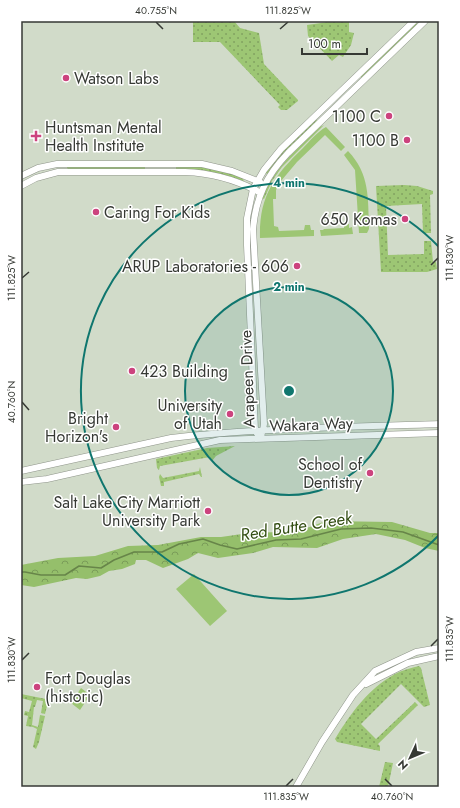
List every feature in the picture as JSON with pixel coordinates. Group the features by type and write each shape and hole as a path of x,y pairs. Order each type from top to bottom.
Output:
{"street":[{"name":"Arapeen Drive","path":"260,439 255,430 246,228 253,189 257,181 281,148 414,21"},
{"name":"Arapeen Drive","path":"260,439 263,430 254,228 255,213 264,184 274,168 288,153 425,21"},
{"path":"21,176 38,168 57,164 184,163 217,167 264,184"},
{"path":"21,186 36,178 58,172 185,172 205,173 225,177 261,193"},
{"name":"Wakara Way","path":"21,471 171,438 255,430 439,424"},
{"name":"Wakara Way","path":"21,482 47,479 220,440 439,433"},
{"path":"296,787 322,742 349,701 375,670 416,652 439,648"},
{"path":"362,686 408,663 439,656"}],"shaded area":[{"name":"University of Utah","path":"26,21 439,21 439,787 21,787 21,26"}],"green space":[{"path":"193,21 234,21 240,28 259,33 264,64 298,101 287,110 281,110 278,107 280,105 220,42 193,42"},
{"path":"335,21 349,21 349,32 354,33 351,45 343,57 339,55 332,61 308,36 307,25"},
{"path":"415,23 418,24 361,78 361,76"},
{"path":"316,119 317,121 267,174 265,172 277,157"},
{"path":"324,125 282,167 272,181 264,199 262,198 273,177 287,159 320,127"},
{"path":"326,127 345,147 341,151 325,135 297,162 281,181 276,190 276,199 273,199 274,226 278,227 279,231 304,230 305,225 310,225 311,230 314,230 314,236 260,238 262,210 270,188 276,178 293,158"},
{"path":"348,151 355,160 364,178 368,197 369,229 367,233 359,233 355,170 344,155"},
{"path":"67,166 145,166 145,169 68,169"},
{"path":"176,166 193,166 221,170 238,176 244,180 243,181 227,175 210,172 176,169"},
{"path":"376,186 417,186 433,191 433,194 430,195 431,233 423,233 422,204 386,206 388,255 424,254 424,241 431,241 433,262 436,262 437,269 427,272 381,272"},
{"path":"349,224 349,228 352,227 353,234 321,236 320,230 344,228 344,225"},
{"path":"235,446 216,456 212,461 210,457 160,466 159,470 157,468 156,459 207,448"},
{"path":"200,467 202,477 199,474 164,482 164,486 161,486 159,477 160,474 163,478 199,471"},
{"path":"326,521 392,522 430,533 439,533 439,551 425,548 405,540 376,534 343,539 317,548 273,547 253,553 218,558 198,553 188,559 163,568 146,560 136,560 135,564 87,579 76,578 34,587 21,585 21,565 58,558 95,556 128,546 158,545 201,537 221,537 249,533 282,532 307,528"},
{"path":"194,574 227,611 210,626 176,589"},
{"path":"419,666 421,668 430,705 424,707 401,684 361,724 376,739 415,702 418,705 378,744 380,746 380,751 337,742 335,739 341,729 368,694 395,674"},
{"path":"81,688 90,695 80,710 71,703"},
{"path":"21,694 46,699 47,697 49,698 45,714 41,713 43,701 37,700 34,707 32,725 38,727 40,715 45,716 36,749 33,747 37,729 26,726 28,716 24,715 25,711 29,712 32,701 21,698"},
{"path":"385,762 393,763 388,787 379,787"}],"waterway":[{"name":"Red Butte Creek","path":"21,572 41,575 65,575 79,566 101,568 114,560 134,552 162,552 179,544 203,539 237,549 276,540 301,539 341,529 371,528 403,532 439,545"}],"place":[{"name":"Watson Labs","path":"66,78"},
{"name":"1100 C","path":"389,116"},
{"name":"Huntsman Mental Health Institute","path":"36,136"},
{"name":"1100 B","path":"407,140"},
{"name":"Caring For Kids","path":"96,212"},
{"name":"650 Komas","path":"405,219"},
{"name":"ARUP Laboratories - 606","path":"297,266"},
{"name":"423 Building","path":"132,371"},
{"name":"University of Utah","path":"230,414"},
{"name":"Bright Horizon's","path":"116,427"},
{"name":"School of Dentistry","path":"370,473"},
{"name":"Salt Lake City Marriott University Park","path":"208,511"},
{"name":"Fort Douglas (historic)","path":"37,687"}]}
